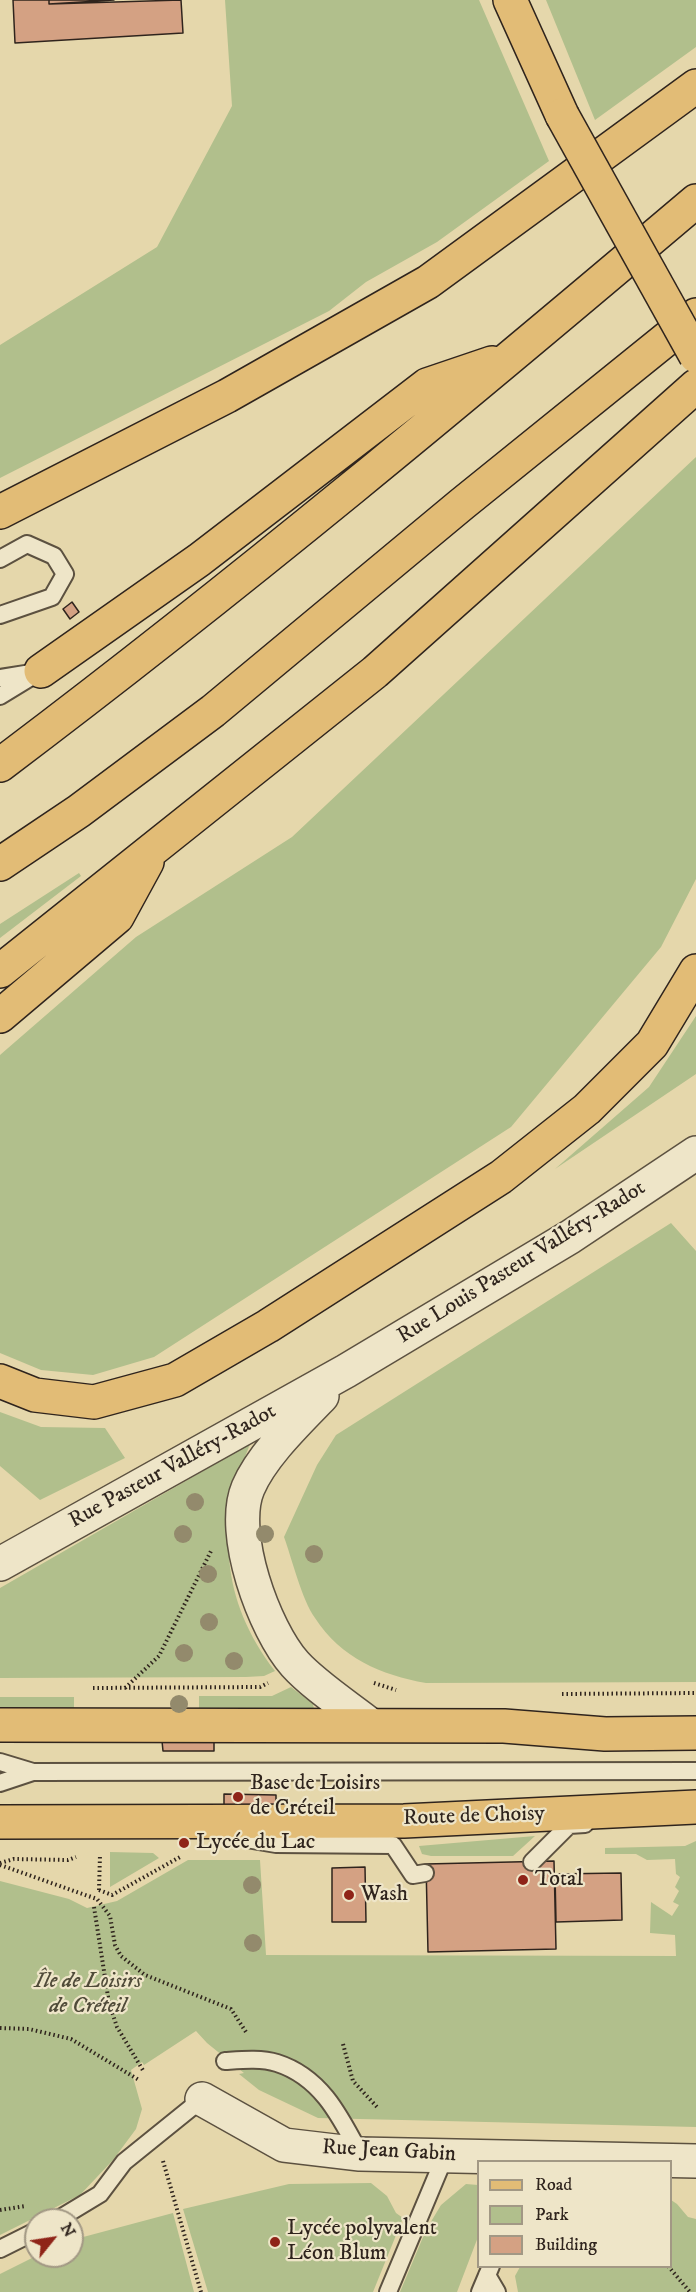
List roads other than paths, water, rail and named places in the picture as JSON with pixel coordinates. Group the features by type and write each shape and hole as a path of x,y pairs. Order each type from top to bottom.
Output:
{"main road":[{"path":"510,0 562,115 696,356"},
{"path":"0,512 227,396 428,282 696,86"},
{"path":"0,765 155,648 511,357 696,201"},
{"path":"0,864 79,811 213,711 462,504 696,315"},
{"path":"41,671 199,560 427,385 511,357"},
{"path":"0,971 375,672 696,386"},
{"path":"0,1016 117,917 154,850"},
{"path":"0,1381 35,1395 94,1402 175,1380 268,1326 501,1177 587,1109 652,1044 696,971"},
{"path":"0,1725 369,1724 504,1726 605,1734 696,1733"},
{"name":"Route de Choisy","path":"0,1822 201,1820 398,1833 696,1808"}],"street":[{"name":"Rue Louis Pasteur Valléry-Radot","path":"346,1371 570,1237 696,1153"},
{"name":"Rue Pasteur Valléry-Radot","path":"0,1564 346,1371"},
{"path":"346,1371 282,1437 248,1489 243,1543 263,1613 295,1664 369,1724"},
{"name":"Rue Jean Gabin","path":"202,2099 284,2145 360,2154 538,2160"},
{"name":"Rue Jean Gabin","path":"672,2161 696,2161"}],"lane":[{"path":"0,559 27,544 54,556 65,574 52,597 0,615"},
{"path":"0,678 41,671"},
{"path":"0,696 41,671"},
{"name":"Route de Choisy","path":"0,1762 33,1773"},
{"name":"Route de Choisy","path":"0,1784 33,1773 696,1771"},
{"path":"532,1862 569,1825 665,1822 696,1808"},
{"path":"398,1833 413,1875 425,1873"},
{"path":"225,2061 275,2062 296,2072 335,2105 360,2154"},
{"path":"77,2208 100,2194 124,2162 202,2099"},
{"path":"388,2292 445,2156"},
{"path":"0,2249 24,2237"},
{"path":"480,2292 489,2271"},
{"path":"489,2271 497,2292"}],"place":[{"name":"Base de Loisirs de Créteil","path":"238,1797"},
{"name":"Lycée du Lac","path":"184,1843"},
{"name":"Total","path":"523,1880"},
{"name":"Wash","path":"349,1895"},
{"name":"Lycée polyvalent Léon Blum","path":"275,2242"}],"park label":[{"name":"Île de Loisirs de Créteil","path":"88,1994"}]}
